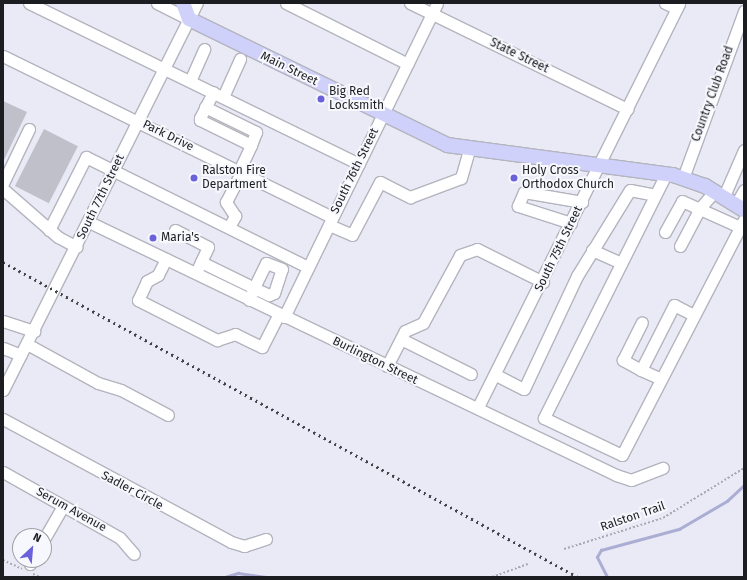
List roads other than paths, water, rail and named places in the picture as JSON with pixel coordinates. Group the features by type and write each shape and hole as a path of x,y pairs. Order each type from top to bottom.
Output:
{"main road":[{"path":"184,3 189,19"},
{"name":"Main Street","path":"189,19 447,145 469,150 666,174 683,178 719,193 742,198"}],"street":[{"path":"29,3 359,164"},
{"name":"Main Street","path":"157,3 189,19"},
{"name":"South 77th Street","path":"3,390 77,246 197,3"},
{"path":"286,3 408,64"},
{"name":"State Street","path":"410,3 627,109"},
{"name":"South 76th Street","path":"166,259 158,275 147,281 138,300 217,340 236,334 262,347 282,315 308,267 437,3"},
{"path":"666,3 678,6"},
{"name":"South 75th Street","path":"478,407 496,375 543,282 678,6"},
{"name":"Country Club Road","path":"683,178 744,11"},
{"path":"190,81 204,49"},
{"name":"Park Drive","path":"3,56 240,172 330,221 352,235 380,182 410,197 461,178 469,150"},
{"path":"223,97 240,60"},
{"path":"213,92 200,118 202,122 252,145 226,202 235,216 229,228"},
{"path":"3,183 29,129"},
{"path":"680,246 700,208 719,193 744,150"},
{"path":"49,230 86,157 308,267"},
{"path":"665,232 682,201 741,223 659,378 622,456 544,418 666,174"},
{"path":"3,189 49,230 77,246"},
{"path":"496,375 524,389 592,250 630,190 655,195"},
{"path":"572,223 518,206 524,192 582,202"},
{"name":"Burlington Street","path":"89,222 387,366 478,407 616,475 631,480 663,468"},
{"path":"175,230 208,246 196,274"},
{"path":"387,366 405,332 423,323 460,255 477,249 543,282"},
{"path":"592,250 621,263"},
{"path":"201,262 254,288 249,300"},
{"path":"640,370 674,305 692,314"},
{"path":"3,321 34,330"},
{"path":"642,322 623,360 640,370 659,378"},
{"path":"401,339 471,374"},
{"path":"27,344 98,383 121,390 168,415"},
{"path":"3,348 21,356"},
{"name":"Sadler Circle","path":"3,419 231,542 244,546 266,539"},
{"name":"Serum Avenue","path":"3,472 120,538 134,554"},
{"path":"50,528 63,506"}],"waterway":[{"path":"607,577 597,557 601,550 679,529 727,501 744,485"},
{"path":"225,577 238,573 266,577"},
{"path":"121,577 185,577"}],"railway":[{"path":"3,262 578,577"}],"place":[{"name":"Big Red Locksmith","path":"321,99"},
{"name":"Ralston Fire Department","path":"194,178"},
{"name":"Holy Cross Orthodox Church","path":"514,178"},
{"name":"Maria's","path":"153,238"}]}
